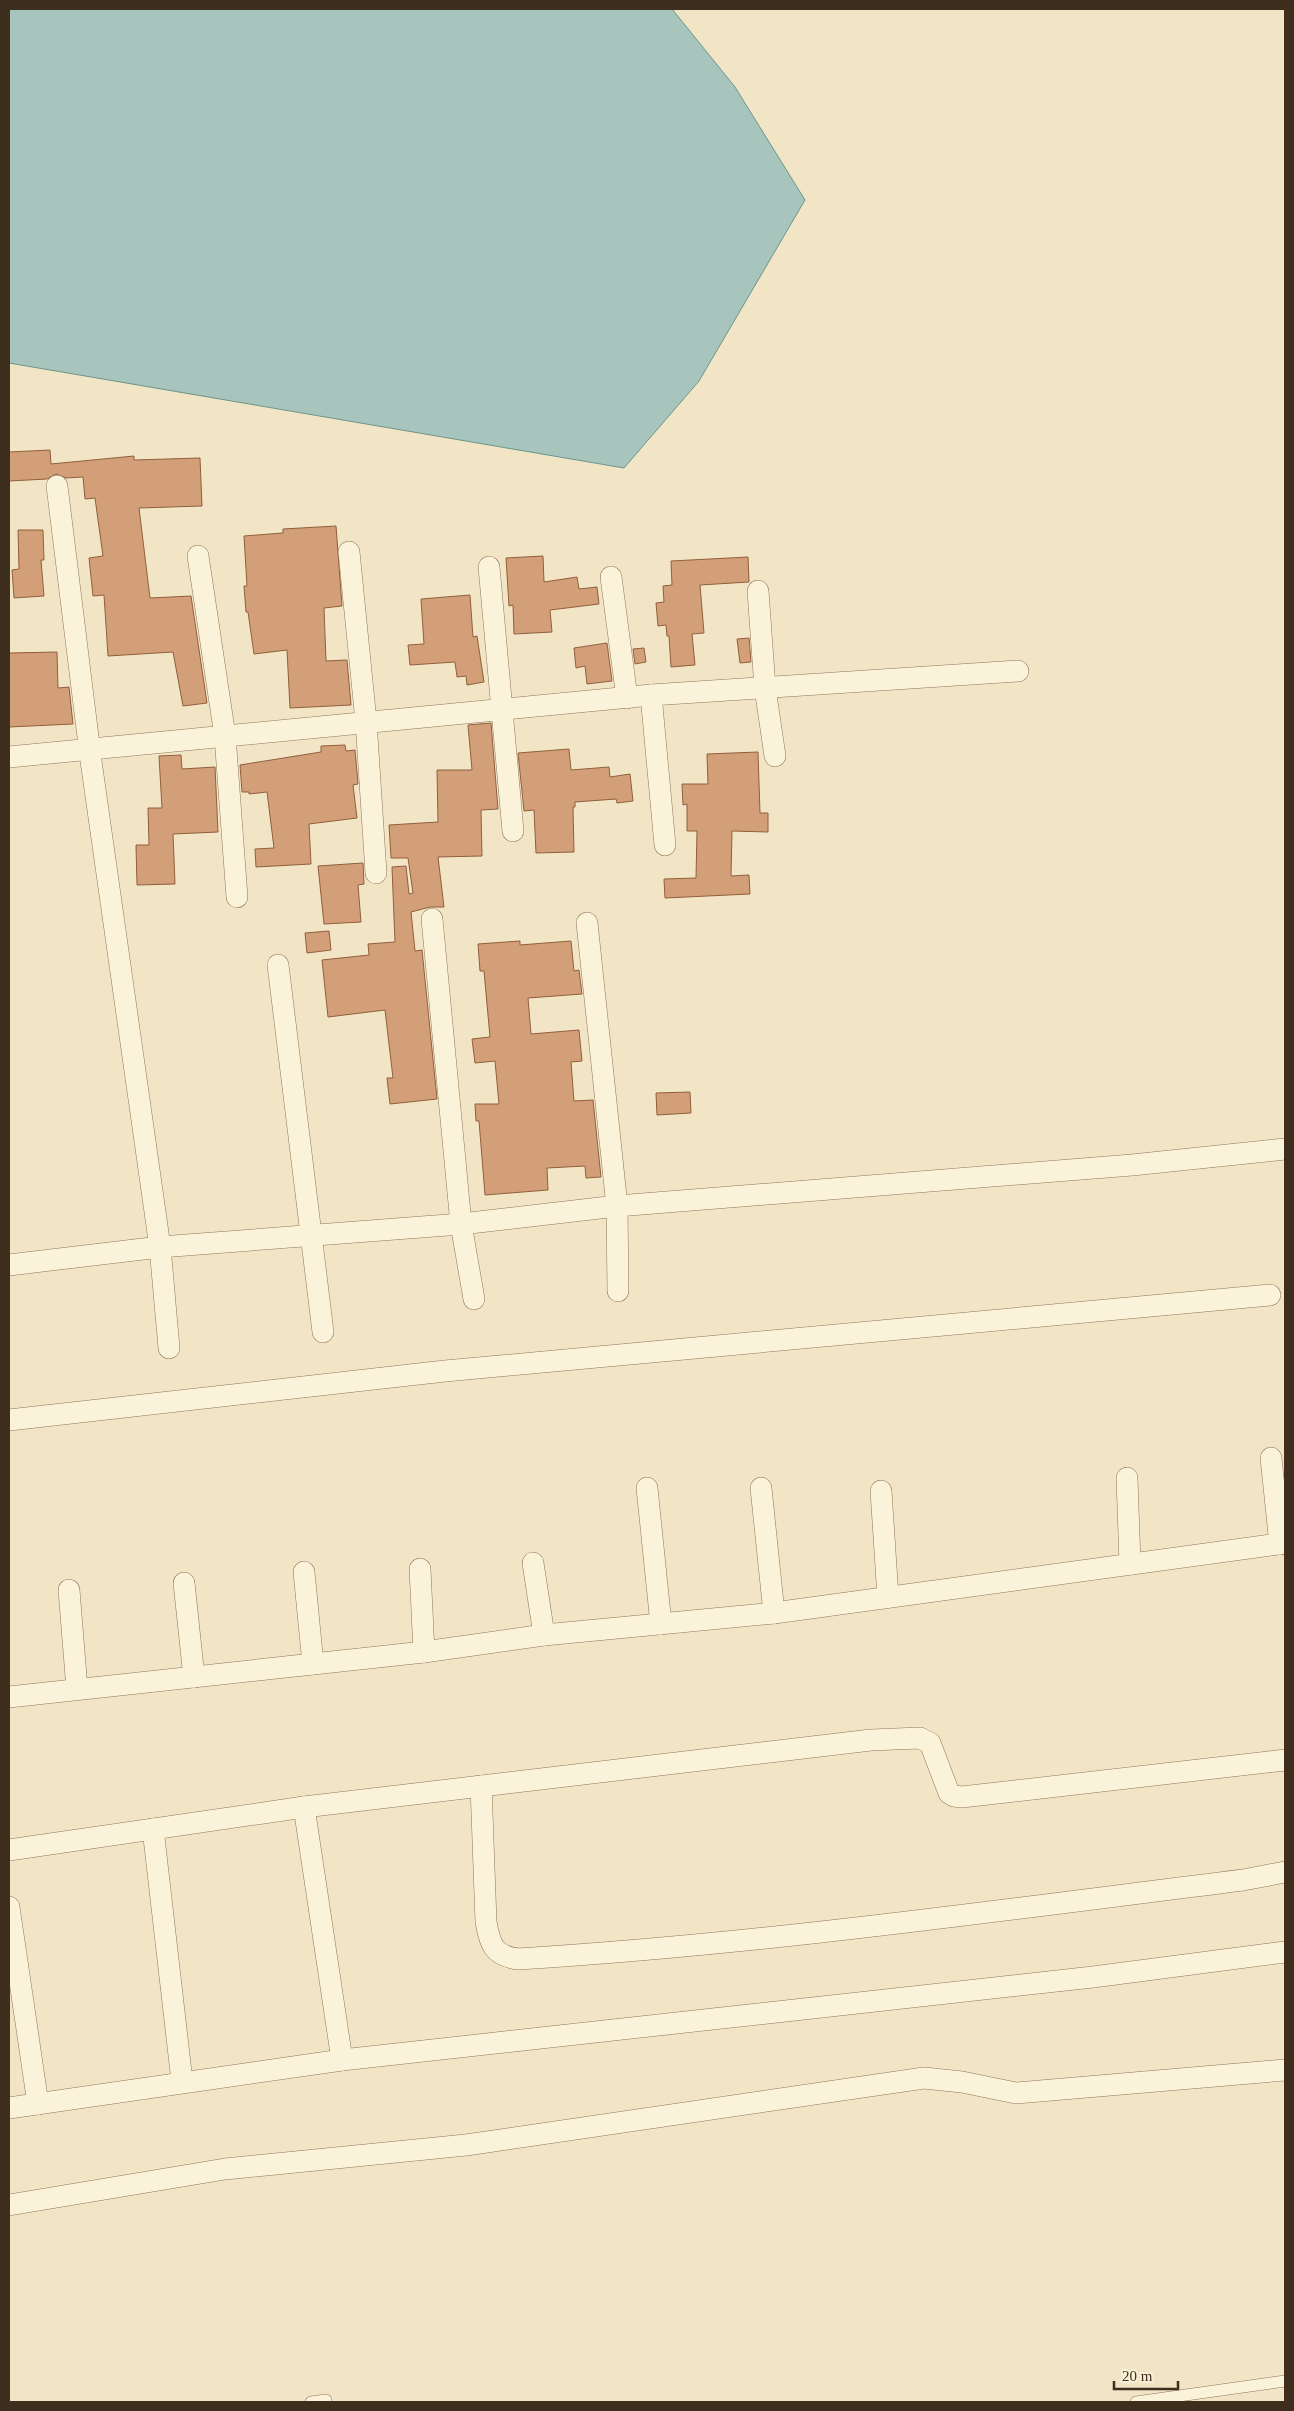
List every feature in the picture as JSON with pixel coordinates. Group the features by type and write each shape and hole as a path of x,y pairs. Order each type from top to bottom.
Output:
{"street":[{"path":"57,486 89,749 160,1247 169,1348"},
{"path":"349,552 366,721 376,873"},
{"path":"198,556 225,736 237,897"},
{"path":"489,567 513,831"},
{"path":"611,577 627,698"},
{"path":"758,591 765,688 775,756"},
{"path":"9,757 366,721 501,711 651,695 1018,671"},
{"path":"651,695 665,845"},
{"path":"432,919 461,1224 474,1299"},
{"path":"587,924 617,1206 618,1291"},
{"path":"278,965 323,1332"},
{"path":"9,1265 160,1247 310,1234 461,1224 617,1206 1132,1165 1285,1149"},
{"path":"9,1420 446,1371 1270,1295"},
{"path":"9,1697 424,1652 544,1635 774,1614 1283,1544 1270,1458"},
{"path":"1127,1478 1130,1564"},
{"path":"647,1488 660,1624"},
{"path":"762,1488 774,1614"},
{"path":"881,1491 888,1597"},
{"path":"533,1563 544,1635"},
{"path":"420,1569 424,1652"},
{"path":"304,1572 313,1664"},
{"path":"184,1583 194,1677"},
{"path":"69,1590 77,1689"},
{"path":"9,1850 304,1807 871,1740 920,1738 930,1743 949,1793 962,1797 1285,1760"},
{"path":"481,1786 486,1922 489,1937 495,1949 504,1957 518,1959 642,1951 914,1921 1242,1880 1285,1872"},
{"path":"304,1807 342,2060"},
{"path":"153,1829 182,2081"},
{"path":"9,1907 38,2104"},
{"path":"9,2108 182,2081 342,2060 1093,1977 1285,1952"},
{"path":"9,2205 225,2169 466,2145 924,2078 962,2082 1016,2093 1285,2070"}],"lane":[{"path":"1136,2402 1285,2381"},
{"path":"311,2402 326,2400"}],"water":[{"path":"9,9 672,9 735,87 805,200 699,381 624,468 9,363"}],"building":[{"path":"50,450 51,464 134,456 134,460 200,458 202,506 139,508 150,598 191,596 207,703 183,706 173,652 108,656 104,595 93,596 89,558 103,556 95,498 85,499 83,477 66,478 56,474 47,479 9,481 9,452"},
{"path":"336,526 342,606 324,608 326,661 347,660 351,705 290,708 287,650 254,654 248,612 246,612 244,586 247,586 244,536 283,533 283,529"},
{"path":"18,530 43,530 44,560 41,560 44,596 14,598 12,570 19,569"},
{"path":"543,556 544,582 577,577 579,589 597,587 599,604 550,610 552,632 514,634 513,605 509,606 506,558"},
{"path":"748,557 749,582 700,585 704,633 692,634 695,665 671,667 669,636 667,636 666,625 658,626 656,603 664,602 663,586 672,585 671,561"},
{"path":"470,595 473,637 477,636 484,682 467,685 466,676 457,677 455,662 410,665 408,645 424,644 421,599"},
{"path":"749,638 751,662 740,663 737,639"},
{"path":"607,643 612,681 587,684 585,666 576,668 574,648"},
{"path":"644,648 646,662 635,664 633,649"},
{"path":"57,652 58,688 69,687 73,724 9,727 9,653"},
{"path":"491,723 498,809 481,810 482,856 438,857 444,907 430,907 411,912 415,951 422,950 437,1099 390,1104 387,1078 393,1078 385,1010 328,1017 322,960 369,955 368,944 395,942 392,867 406,866 409,894 413,893 408,858 391,858 389,825 438,822 437,770 472,770 468,725"},
{"path":"345,745 346,751 355,750 358,784 353,785 357,818 309,824 311,864 256,867 255,849 274,848 267,792 249,794 249,792 242,792 240,765 321,752 321,746"},
{"path":"569,749 571,770 609,767 610,777 630,774 633,801 617,803 616,799 575,802 575,807 573,807 574,852 536,853 534,810 524,811 518,753"},
{"path":"758,752 760,813 768,813 768,832 732,831 731,876 749,875 750,894 665,898 664,879 696,878 697,831 687,831 687,804 683,805 682,784 708,784 707,754"},
{"path":"181,755 182,769 215,767 218,832 173,834 175,884 137,885 136,845 149,845 148,808 162,808 159,756"},
{"path":"363,863 364,884 358,885 361,922 324,924 318,866"},
{"path":"329,931 331,950 307,953 305,933"},
{"path":"520,941 520,945 571,941 574,971 579,970 582,994 528,998 531,1034 579,1030 582,1061 571,1062 574,1101 593,1100 601,1177 586,1178 585,1166 547,1168 548,1190 485,1195 479,1121 476,1121 475,1104 499,1104 495,1061 475,1063 472,1039 490,1037 484,971 480,971 478,944"},
{"path":"690,1092 691,1113 657,1115 656,1093"}]}
